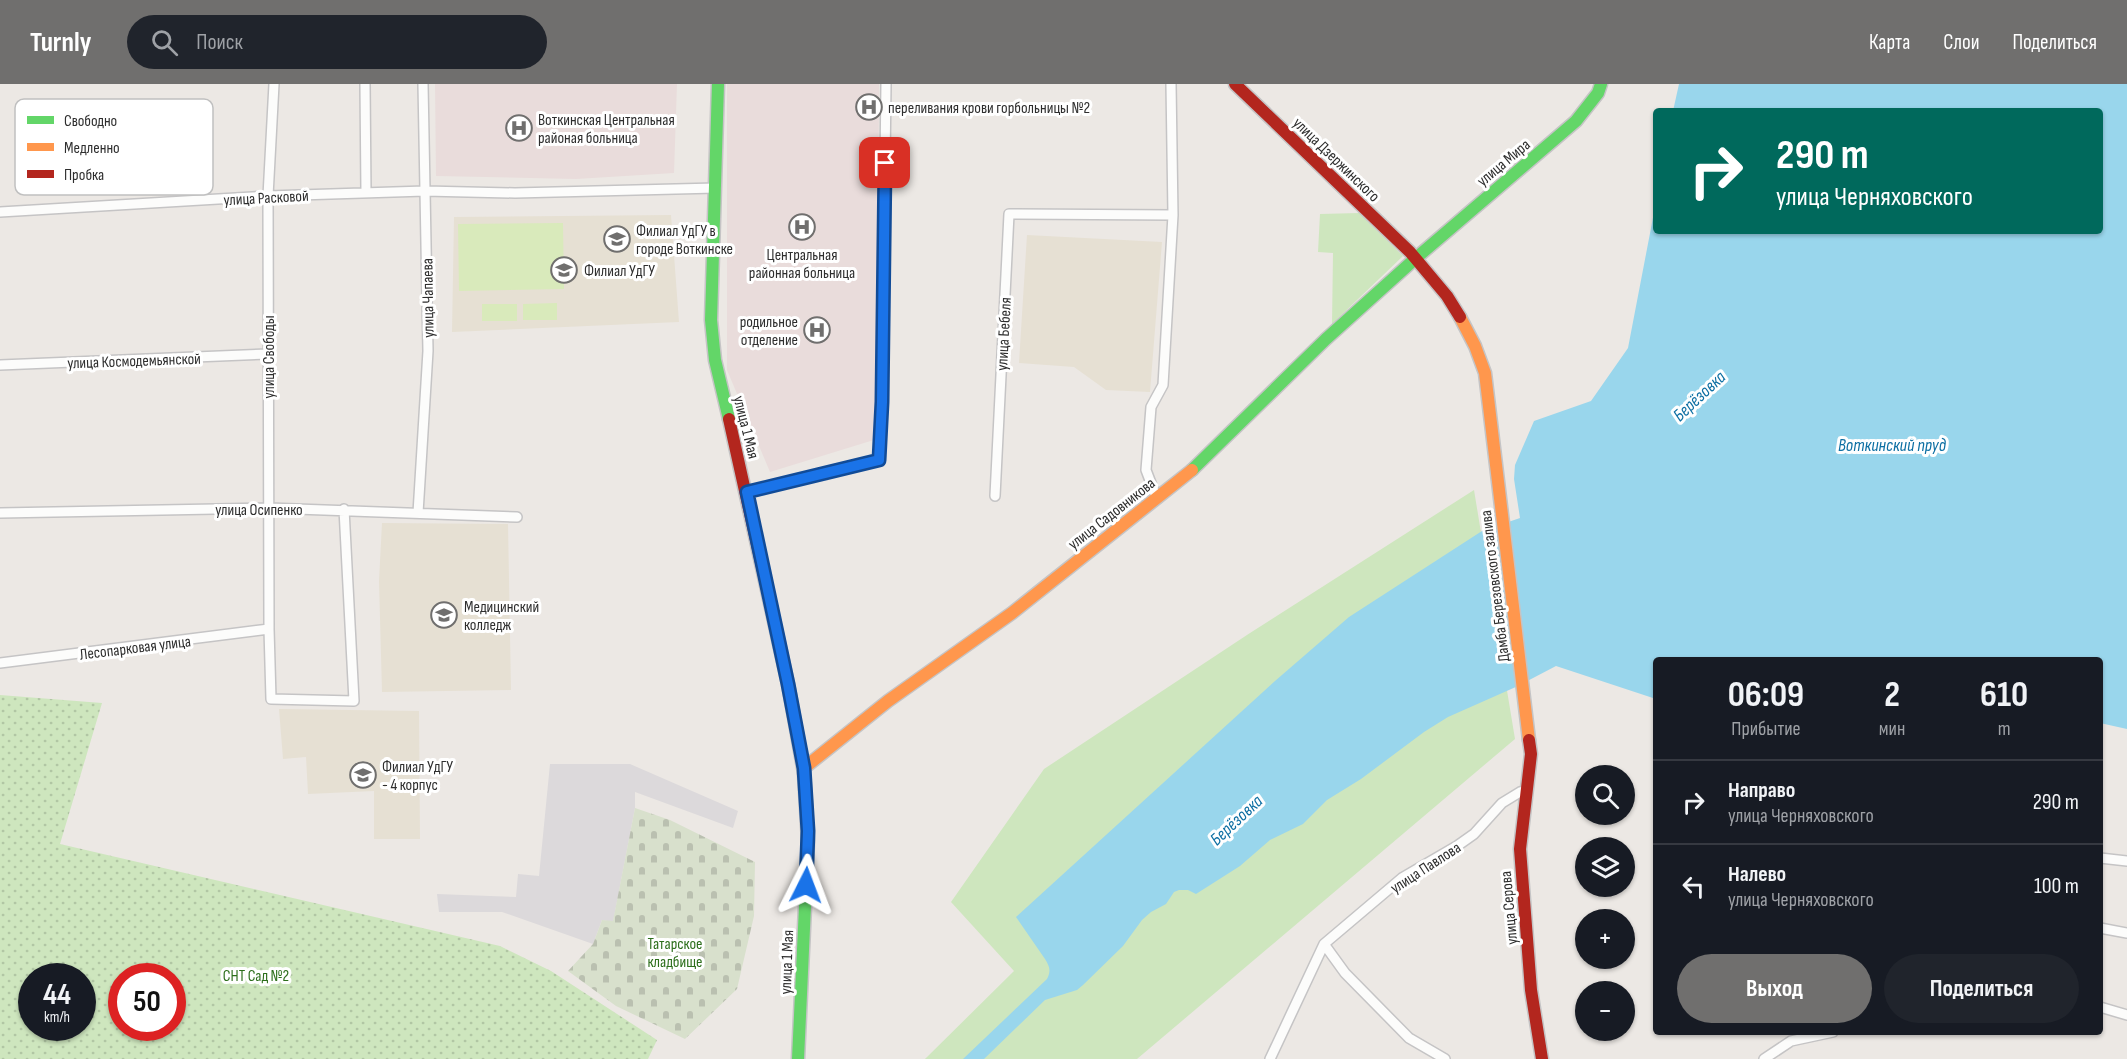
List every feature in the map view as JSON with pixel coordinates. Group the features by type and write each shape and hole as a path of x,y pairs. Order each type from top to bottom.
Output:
{"main road":[{"name":"улица 1 Мая","path":"718,84 711,320 715,360 747,492 804,768 808,841 798,1059"},
{"name":"улица Дзержинского","path":"1235,84 1427,269 1469,332 1480,355 1485,373 1490,413"},
{"name":"улица Мира","path":"1416,258 1576,121 1598,93 1601,84"},
{"name":"улица Садовникова","path":"804,768 888,701 1012,613 1184,477 1326,339 1416,258"},
{"name":"Дамба Березовского залива","path":"1490,413 1531,754"},
{"name":"улица Серова","path":"1531,754 1520,849 1532,990 1542,1059"}],"street":[{"name":"улица Свободы","path":"274,84 268,196 269,629 272,699 354,701 344,509"},
{"path":"364,84 366,194"},
{"name":"улица Чапаева","path":"418,513 428,351 423,84"},
{"path":"747,492 879,460 882,402 886,84"},
{"path":"1157,499 1146,470 1151,407 1163,386 1173,215 1171,84"},
{"name":"улица Расковой","path":"0,212 268,196 425,191 515,193 716,188"},
{"name":"улица Бебеля","path":"994,495 1009,214 1173,215"},
{"name":"улица Космодемьянской","path":"0,365 268,354"},
{"name":"улица Осипенко","path":"0,513 269,508 517,517"},
{"name":"Лесопарковая улица","path":"0,663 269,629"},
{"name":"улица Павлова","path":"1272,1055 1324,944 1402,878 1458,846 1474,834 1502,803 1526,791"},
{"path":"2103,858 2127,861"},
{"path":"2103,929 2127,933"},
{"path":"1324,944 1345,973 1409,1038 1445,1059"},
{"path":"2103,1008 2127,1016"},
{"path":"1764,1059 1791,1041 1819,1035"}],"shaded area":[{"path":"435,84 677,84 674,173 576,179 436,176"},
{"name":"Центральная районная больница","path":"727,84 879,84 877,439 770,472 727,370"},
{"name":"Филиал УдГУ","path":"671,215 679,322 452,332 454,217"},
{"path":"1027,235 1162,242 1150,392 1106,390 1074,367 1019,363"},
{"name":"Медицинский колледж","path":"382,523 508,524 511,690 382,692 379,581"},
{"name":"Филиал УдГУ - 4 корпус","path":"279,709 419,711 420,839 374,839 374,791 308,794 306,757 283,759"},
{"path":"550,764 630,764 738,811 733,828 635,792 635,808 613,922 602,920 593,944 502,912 439,912 437,894 516,897 518,874 539,876"}],"green space":[{"path":"1359,213 1403,256 1332,324 1333,253 1318,252 1320,214"},
{"path":"563,223 564,289 459,291 458,224"},
{"path":"557,303 557,320 523,320 523,304"},
{"path":"482,304 517,304 517,321 482,321"},
{"path":"1474,490 1515,739 1137,1059 925,1059 1014,971 951,902 1044,769 1250,633"},
{"name":"СНТ Сад №2","path":"0,695 102,703 60,844 500,946 551,971 657,1040 648,1059 0,1059"},
{"name":"Татарское кладбище","path":"635,808 670,820 755,862 754,916 737,989 685,1039 616,1006 568,971 593,944 602,920 613,921"}],"water":[{"name":"Воткинский пруд","path":"1679,84 2127,84 2127,729 2103,724 2103,657 1653,657 1653,698 1556,666 1518,686 1448,717 1424,732 1361,779 1327,800 1303,824 1270,840 1240,866 1196,894 1188,890 1174,892 1166,904 1142,920 1123,946 1077,990 1045,1000 984,1059 963,1059 1047,979 1049,969 1047,962 1016,917 1275,681 1349,617 1482,531 1520,518 1514,479 1515,465 1534,421 1591,401 1628,348 1653,218 1653,234 2103,234 2103,108 1674,108"}],"traffic: fast":[{"path":"718,84 711,320 715,360 729,419"},
{"path":"1192,470 1326,339 1416,258 1576,121 1598,93 1601,84"},
{"path":"798,1059 808,841 804,773"}],"traffic: slow":[{"path":"1460,317 1475,346 1485,373 1529,740"},
{"path":"804,768 888,701 1012,613 1192,470"}],"traffic: jam":[{"path":"1235,84 1410,252 1447,296 1460,317"},
{"path":"729,419 788,684 804,773"},
{"path":"1529,740 1531,754 1520,849 1531,990 1542,1059"}],"place":[{"name":"переливания крови горбольницы №2","path":"869,107"},
{"name":"Воткинская Центральная районая больница","path":"519,128"},
{"name":"Центральная районная больница","path":"802,227"},
{"name":"Филиал УдГУ в городе Воткинске","path":"617,239"},
{"name":"Филиал УдГУ","path":"564,270"},
{"name":"родильное отделение","path":"817,330"},
{"name":"Медицинский колледж","path":"444,615"},
{"name":"Филиал УдГУ - 4 корпус","path":"363,775"}],"route":[{"path":"806,885 808,831 804,768 747,492 879,460 882,402 885,163"}],"water label":[{"name":"Берёзовка","path":"1699,396"},
{"name":"Берёзовка","path":"1236,820"}]}
